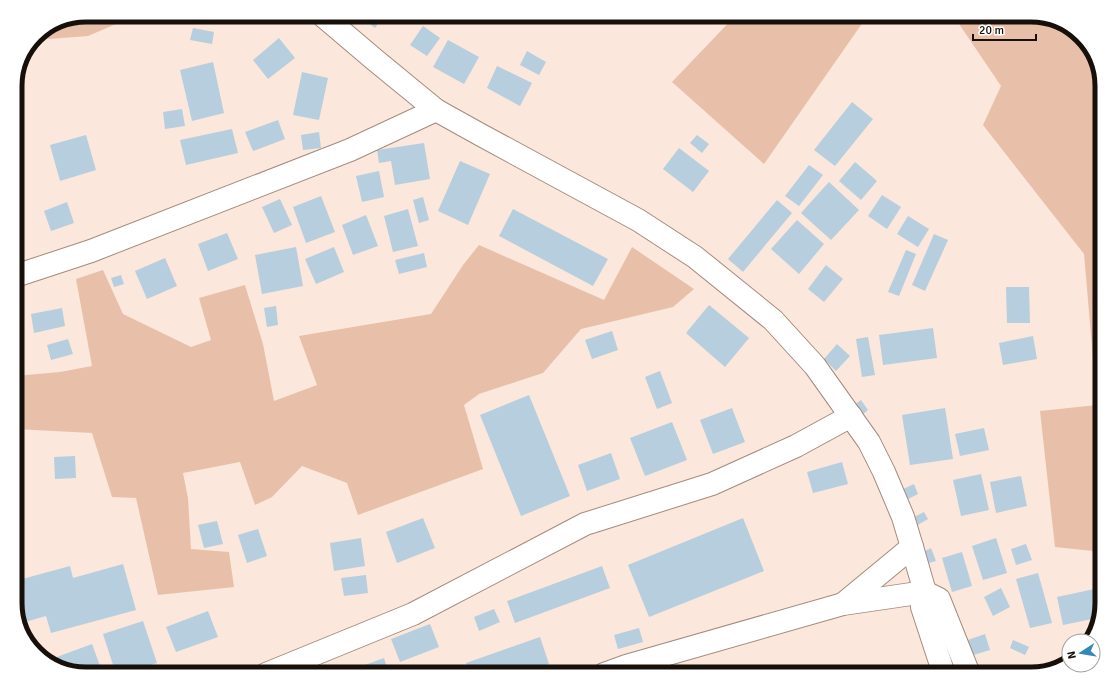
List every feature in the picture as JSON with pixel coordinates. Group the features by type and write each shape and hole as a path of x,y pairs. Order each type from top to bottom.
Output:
{"street":[{"path":"330,22 436,110 481,136 638,220 695,257 773,320 815,366 869,442 884,472 912,547 925,592 922,607 942,667"},
{"path":"22,274 91,251 350,150 436,110"},
{"path":"283,667 413,614 585,524 712,484 796,446 851,416"},
{"path":"843,604 912,547"},
{"path":"623,667 843,604 925,592 939,599 966,667"}],"shaded area":[{"path":"121,22 88,36 43,39 62,27 74,23"},
{"path":"729,22 863,22 764,164 672,82"},
{"path":"958,22 1030,22 1047,24 1070,35 1082,47 1093,70 1095,82 1095,382 1084,254 983,125 1001,86"},
{"path":"479,245 604,300 632,247 694,289 673,307 581,329 543,373 479,394 464,405 483,469 358,515 347,483 302,466 272,497 255,505 240,462 183,473 188,498 191,549 229,552 234,587 158,595 136,498 112,497 92,433 22,429 22,375 60,372 92,366 76,279 103,270 123,314 191,347 211,340 199,298 245,285 263,344 274,401 317,385 299,336 431,314 463,265"},
{"path":"1095,405 1095,551 1055,547 1040,411"}],"building":[{"path":"367,22 379,22 375,28"},
{"path":"423,26 440,38 427,56 410,45"},
{"path":"193,28 214,32 212,44 190,40"},
{"path":"279,38 295,58 268,79 253,60"},
{"path":"448,40 479,57 464,84 433,67"},
{"path":"527,51 546,62 539,75 520,65"},
{"path":"213,62 224,113 192,121 180,70"},
{"path":"497,66 532,83 520,106 487,88"},
{"path":"302,72 328,78 319,120 293,115"},
{"path":"852,102 873,119 835,166 814,150"},
{"path":"182,109 185,126 165,129 163,112"},
{"path":"278,120 285,139 253,151 245,132"},
{"path":"232,129 238,153 186,165 180,140"},
{"path":"319,132 321,148 303,150 301,135"},
{"path":"86,135 96,170 60,181 50,145"},
{"path":"697,135 709,144 702,153 690,143"},
{"path":"424,143 430,179 395,185 391,161 379,163 377,150"},
{"path":"679,148 709,171 693,192 663,169"},
{"path":"460,161 490,174 468,225 438,211"},
{"path":"855,162 877,181 861,200 839,181"},
{"path":"809,165 823,175 799,206 785,196"},
{"path":"379,171 384,197 362,202 356,176"},
{"path":"829,182 859,210 831,240 801,213"},
{"path":"882,195 901,207 887,229 868,216"},
{"path":"321,196 335,232 306,243 293,207"},
{"path":"423,197 429,220 419,223 413,200"},
{"path":"280,199 292,225 274,233 262,207"},
{"path":"777,200 792,213 743,272 728,259"},
{"path":"67,202 74,223 51,231 44,211"},
{"path":"408,209 418,246 393,252 384,216"},
{"path":"513,209 608,259 593,286 499,236"},
{"path":"366,215 378,246 353,255 342,225"},
{"path":"908,216 929,229 918,247 897,234"},
{"path":"797,220 824,244 799,274 771,249"},
{"path":"227,233 238,259 208,271 198,244"},
{"path":"934,234 948,240 925,291 912,285"},
{"path":"296,247 303,286 262,294 255,255"},
{"path":"334,247 344,272 316,284 305,259"},
{"path":"906,250 916,254 899,296 888,292"},
{"path":"424,253 427,267 399,274 395,260"},
{"path":"165,258 177,286 147,299 135,271"},
{"path":"826,265 843,279 824,302 808,289"},
{"path":"121,275 124,284 114,287 111,278"},
{"path":"1006,287 1029,287 1030,323 1007,323"},
{"path":"709,305 749,338 725,367 686,333"},
{"path":"276,306 278,325 267,327 264,308"},
{"path":"62,308 65,326 34,333 31,314"},
{"path":"933,328 937,358 883,365 879,335"},
{"path":"612,331 618,350 592,359 585,340"},
{"path":"1033,336 1037,359 1003,365 999,343"},
{"path":"868,337 875,375 862,377 856,339"},
{"path":"68,339 73,354 51,360 47,345"},
{"path":"837,344 850,356 836,371 824,359"},
{"path":"660,371 672,403 657,409 645,377"},
{"path":"529,395 570,496 521,516 480,415"},
{"path":"861,400 868,410 862,415 854,405"},
{"path":"732,408 745,442 713,454 700,420"},
{"path":"945,408 953,459 910,465 902,415"},
{"path":"672,422 687,460 645,476 630,438"},
{"path":"984,428 989,450 960,456 955,434"},
{"path":"611,453 620,479 587,491 578,465"},
{"path":"75,456 76,478 55,479 54,457"},
{"path":"842,462 848,484 813,493 807,472"},
{"path":"981,474 989,510 961,516 953,480"},
{"path":"1021,476 1027,506 996,513 990,482"},
{"path":"914,484 918,494 906,500 901,490"},
{"path":"924,512 928,519 916,526 912,518"},
{"path":"423,518 435,548 397,563 386,532"},
{"path":"743,518 764,571 649,617 628,565"},
{"path":"217,521 223,544 204,548 198,525"},
{"path":"258,529 267,556 247,563 238,535"},
{"path":"361,538 365,566 334,571 330,543"},
{"path":"996,538 1007,573 983,580 972,546"},
{"path":"1026,544 1032,560 1016,565 1011,549"},
{"path":"931,548 936,561 929,563 925,551"},
{"path":"962,552 972,586 952,592 942,558"},
{"path":"123,564 136,610 51,633 46,616 25,622 22,607 22,579 70,566 73,578"},
{"path":"602,566 610,588 515,623 507,601"},
{"path":"1038,573 1052,623 1030,628 1016,579"},
{"path":"366,575 368,593 344,596 341,578"},
{"path":"1001,588 1010,607 993,616 984,597"},
{"path":"1095,589 1093,619 1063,625 1057,597"},
{"path":"494,609 500,622 479,631 474,617"},
{"path":"208,611 218,637 176,652 166,627"},
{"path":"143,621 157,663 145,667 114,667 103,634"},
{"path":"430,624 439,647 400,662 391,639"},
{"path":"639,628 643,642 618,649 614,635"},
{"path":"985,634 990,650 970,656 965,641"},
{"path":"540,637 549,664 541,667 467,667 466,663"},
{"path":"1013,640 1029,647 1025,655 1010,648"},
{"path":"92,644 100,667 70,665 54,658"},
{"path":"384,658 387,667 359,667"}]}
